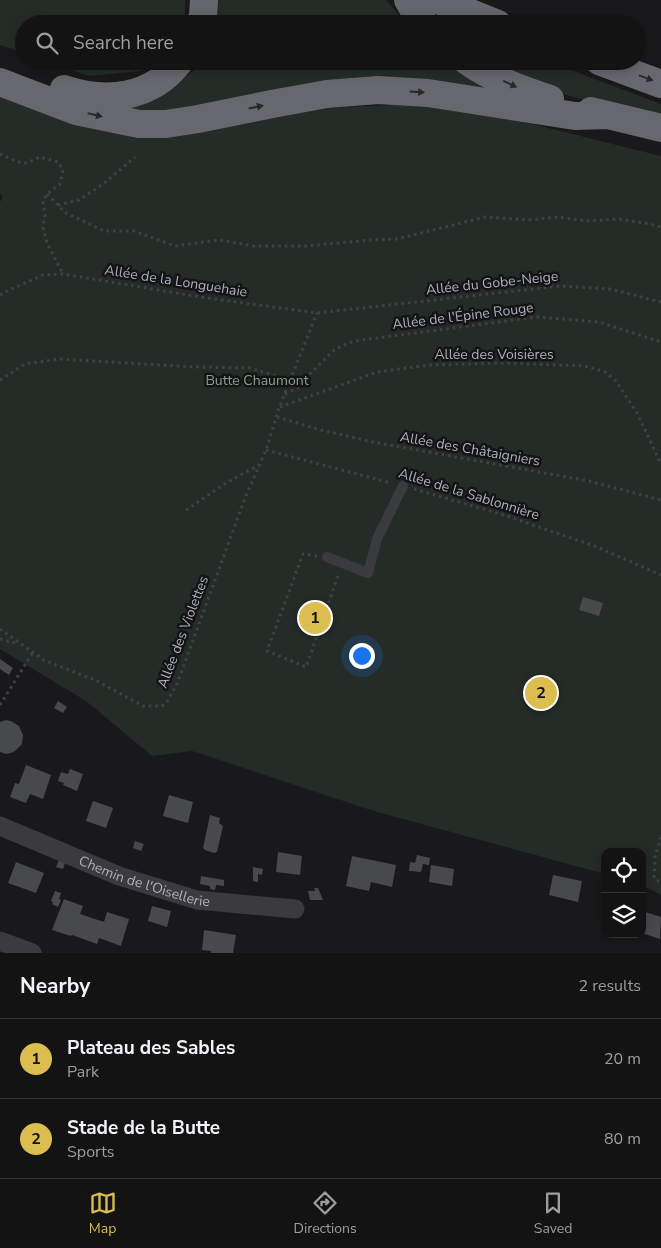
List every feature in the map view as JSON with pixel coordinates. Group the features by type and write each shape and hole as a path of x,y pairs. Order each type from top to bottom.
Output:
{"highway":[{"path":"202,15 204,0"},
{"path":"408,0 418,15"},
{"path":"438,0 476,15"},
{"path":"458,0 487,15"},
{"path":"0,64 44,83 69,91 91,96 111,97 135,93 156,83 173,70"},
{"path":"481,70 516,87 569,106 661,128"},
{"path":"623,70 661,84"},
{"path":"0,82 76,111 139,124 166,124 328,94 378,90 428,93 575,116 607,115"}],"street":[{"name":"Chemin de l'Oisellerie","path":"0,826 120,876 197,900 296,909"},
{"path":"0,941 32,953"}],"lane":[{"path":"328,557 368,573 377,539 403,486"}],"path":[{"path":"0,154 26,163 40,157 58,162 64,170 60,184 47,194 44,201 45,215 43,228 47,243 63,274"},
{"path":"58,204 79,200 103,184 135,157"},
{"path":"47,194 64,212 104,231 134,231 175,246 220,240 254,246 306,246 397,239 485,217 528,220 558,217 587,221 618,219 661,227"},
{"name":"Allée de la Longuehaie","path":"0,295 43,275 63,274 317,314 354,309"},
{"name":"Allée du Gobe-Neige","path":"354,309 560,286 610,289 661,302"},
{"name":"Allée des Violettes","path":"0,629 44,660 97,681 143,706 162,706 166,703 177,684 242,508 266,450 279,408 317,314"},
{"name":"Allée de l'Épine Rouge","path":"285,394 300,387 334,349 354,341 537,317 599,322 661,342"},
{"path":"0,380 25,364 59,359 196,367 250,368 290,380"},
{"name":"Allée des Voisières","path":"279,408 378,372 429,365 505,363 585,366 605,372 616,381 637,413 661,464"},
{"name":"Allée des Châtaigniers","path":"277,416 321,430 373,442 589,481 661,500"},
{"name":"Allée de la Sablonnière","path":"266,450 373,477 504,514 597,547 661,575"},
{"path":"186,510 226,483 259,465"},
{"path":"328,557 303,554 267,651 306,667 342,563"},
{"path":"0,639 22,644"},
{"path":"0,705 33,652"},
{"path":"661,837 655,858 654,878 661,883"}],"green space":[{"path":"0,0 185,0 185,15 15,15 15,50 0,45"},
{"path":"217,0 386,0 399,15 216,15"},
{"path":"72,70 143,70 140,71 89,76"},
{"path":"194,70 460,70 503,91 132,116 93,107 171,88"},
{"path":"503,70 571,70 661,104 661,119 620,110 531,85"},
{"name":"Butte Chaumont","path":"0,94 86,124 136,138 332,108 409,104 524,122 661,156 661,895 646,887 646,848 601,848 601,873 374,811 192,751 152,756 86,701 0,649 0,202 3,196 0,194"}],"building":[{"path":"583,597 603,603 599,616 579,610"},
{"path":"0,659 13,668 9,675 0,669"},
{"path":"58,701 67,707 63,713 54,708"},
{"path":"6,720 19,726 23,735 22,744 15,751 6,754 0,752 0,722"},
{"path":"26,765 51,775 43,799 30,794 26,803 10,797 15,783 19,784"},
{"path":"70,769 83,774 77,791 58,781 61,772 68,774"},
{"path":"169,795 193,802 188,823 163,816"},
{"path":"93,801 113,808 106,828 86,821"},
{"path":"210,815 220,818 219,823 223,826 217,852 214,853 203,848"},
{"path":"135,841 144,844 141,851 133,848"},
{"path":"278,852 302,856 300,875 276,872"},
{"path":"61,855 81,864 79,869 65,863 63,869 56,867"},
{"path":"417,855 430,858 429,865 423,864 421,872 409,871 410,862 415,863"},
{"path":"352,856 396,865 392,887 371,882 369,891 346,886"},
{"path":"16,862 44,873 36,893 8,883"},
{"path":"431,865 454,869 452,886 429,882"},
{"path":"253,867 263,869 262,875 258,874 258,882 253,881"},
{"path":"553,875 582,881 578,902 549,895"},
{"path":"201,876 224,880 224,886 216,885 215,890 210,889 210,886 200,884"},
{"path":"314,888 318,888 323,900 310,900 308,891 315,891"},
{"path":"55,891 61,893 58,907 52,904 53,902 51,901"},
{"path":"64,899 83,906 80,914 104,922 107,912 129,919 121,946 99,938 97,944 52,930"},
{"path":"152,906 171,911 167,927 148,921"},
{"path":"646,912 661,917 660,939 646,934"},
{"path":"204,930 236,935 233,953 211,953 211,951 202,950"}],"place":[{"name":"Plateau des Sables","path":"315,618"},
{"name":"Stade de la Butte","path":"541,693"}]}
